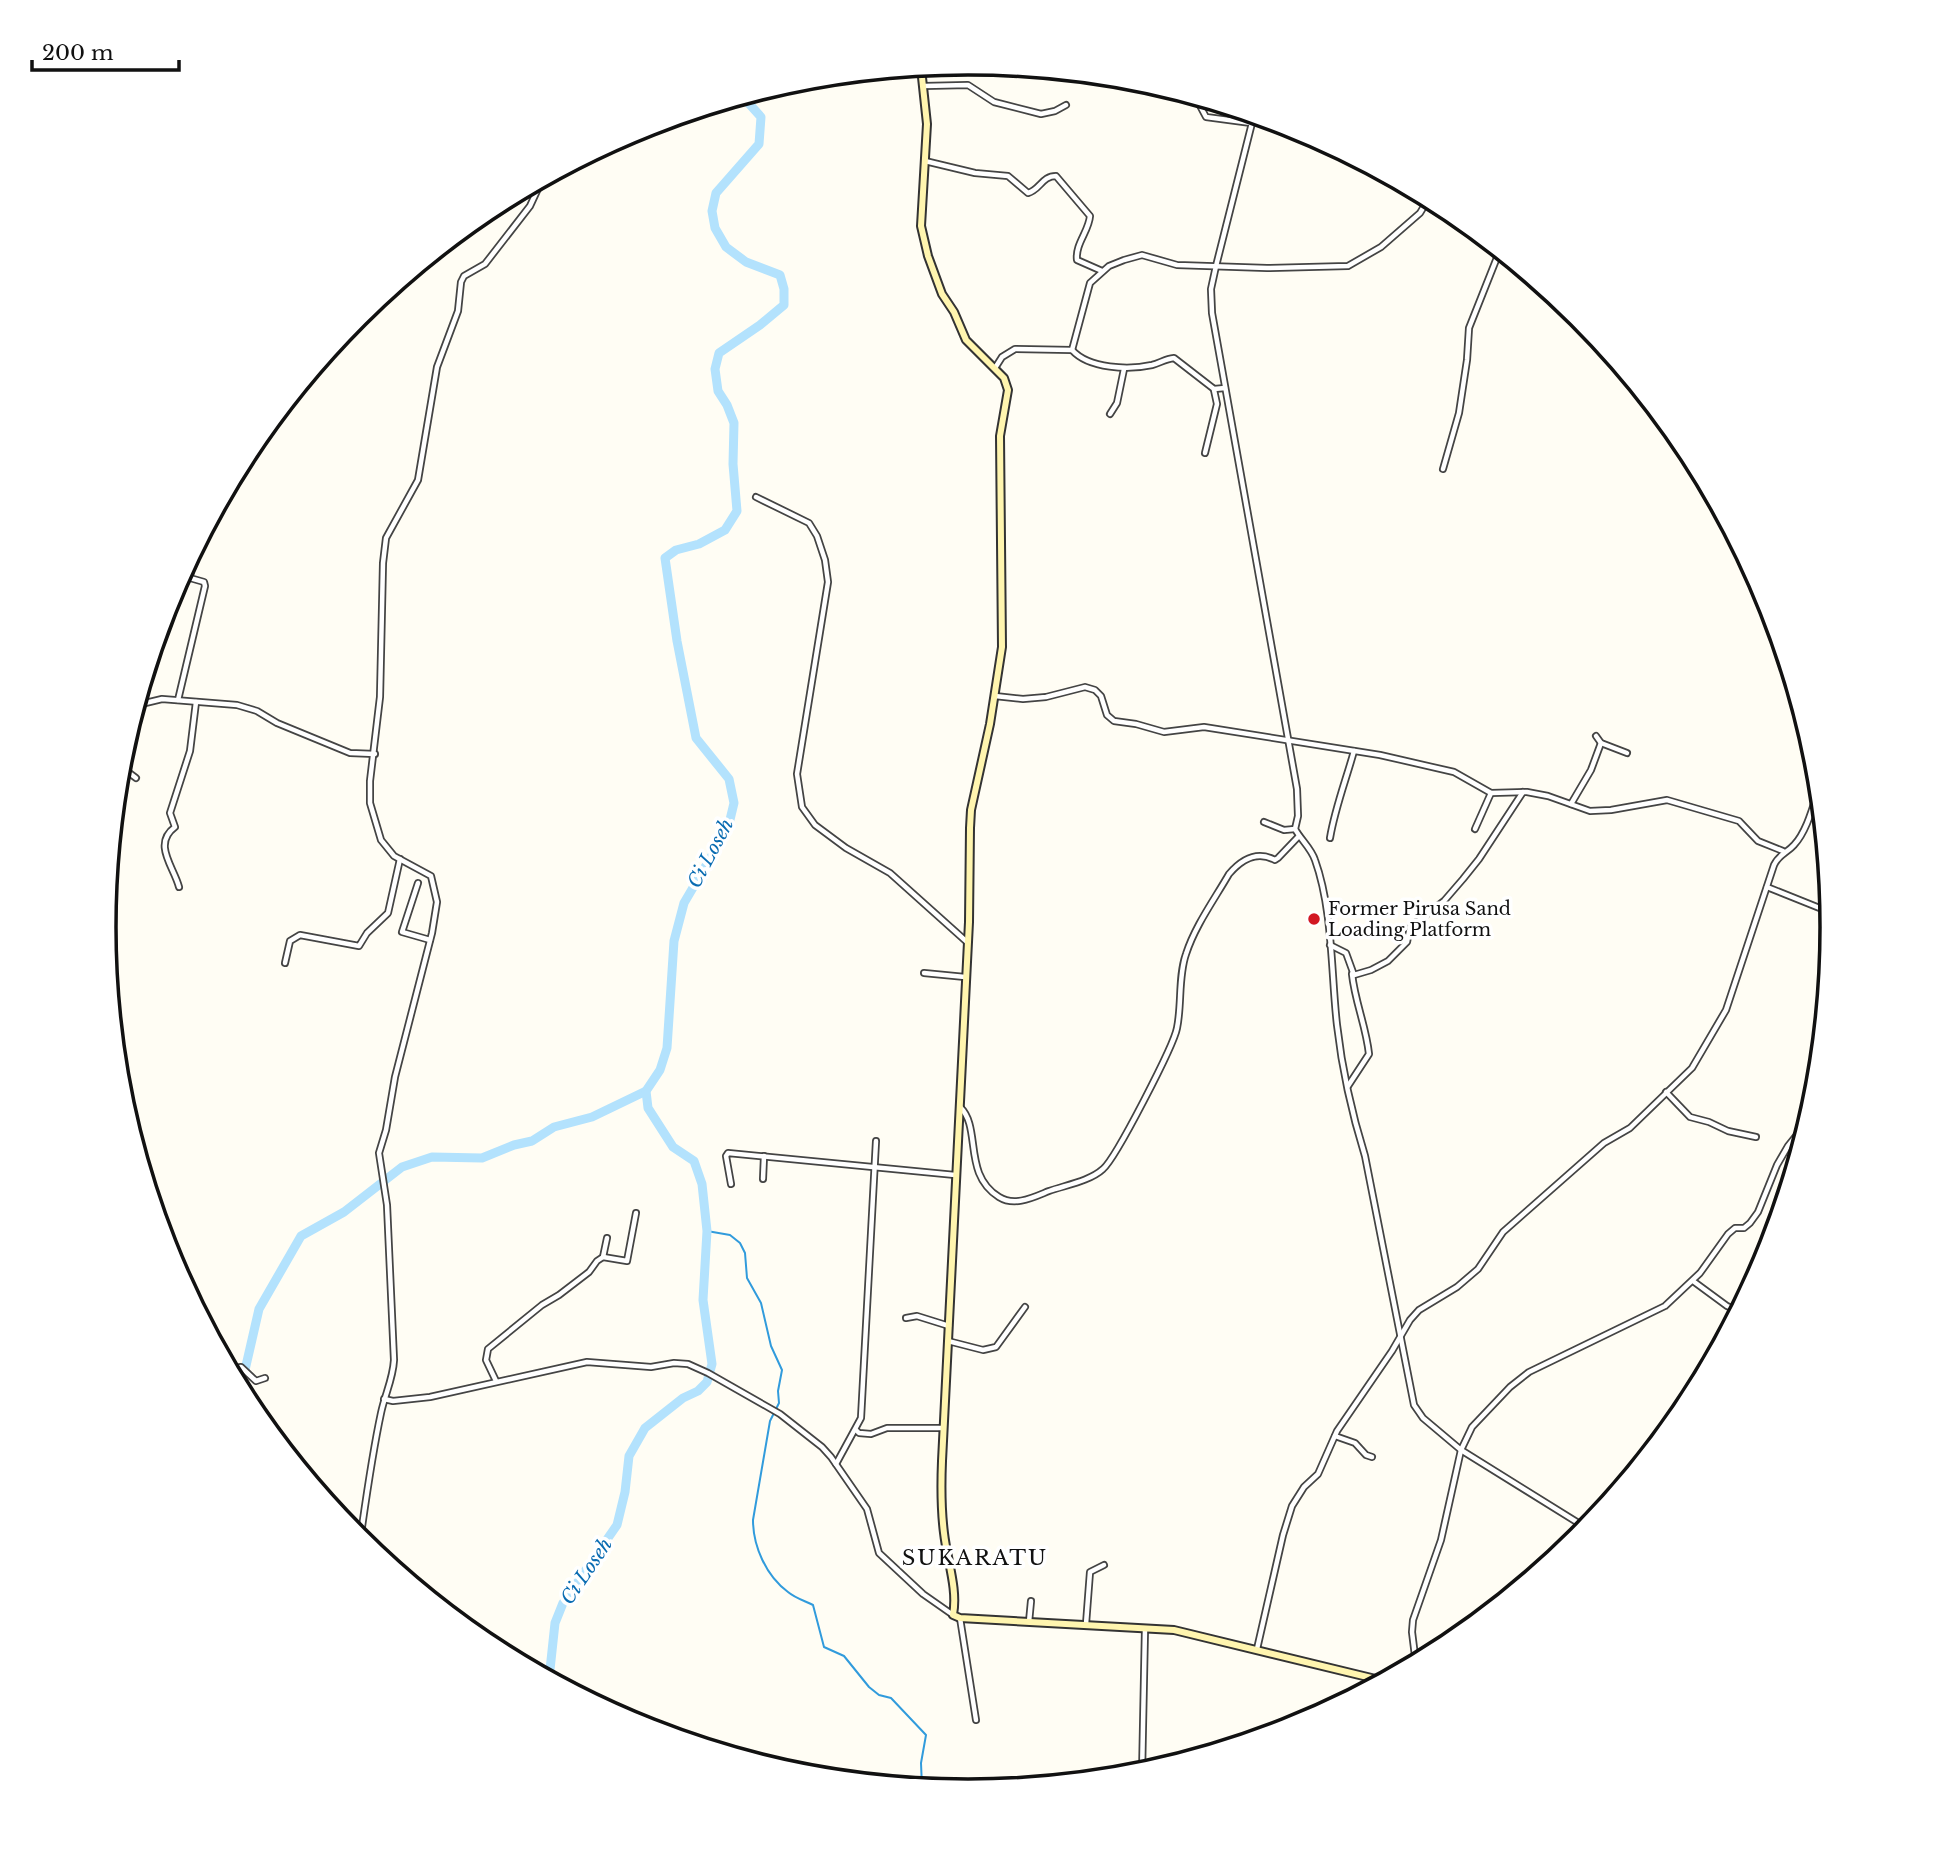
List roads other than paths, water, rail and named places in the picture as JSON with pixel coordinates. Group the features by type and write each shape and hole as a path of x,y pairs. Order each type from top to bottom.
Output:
{"street":[{"path":"923,77 927,124 921,226 934,276 954,312 965,341 1004,378 1008,390 1000,436 1002,647 995,696 971,810 941,1500 957,1616 976,1720"},
{"path":"925,86 968,85 994,102 1041,114 1066,105"},
{"path":"1201,108 1206,117 1249,123"},
{"path":"1251,123 1211,289 1212,313 1297,789 1298,816 1295,829 1315,859 1331,945 1336,1023 1352,1116 1365,1156 1414,1405 1428,1424 1461,1450 1578,1523"},
{"path":"925,161 975,173 1008,176 1028,193 1033,192 1046,178 1056,177 1090,216 1090,222 1077,250 1077,260 1102,271"},
{"path":"362,1526 367,1483 394,1360 387,1205 379,1153 437,902 434,883 427,873 394,856 381,840 370,803 382,663 383,563 386,538 418,480 437,367 458,311 461,282 464,276 485,264 530,206 536,193"},
{"path":"1072,350 1087,288 1102,271 1124,260 1142,255 1177,265 1267,268 1348,265 1389,240 1423,207"},
{"path":"1443,469 1459,413 1467,360 1468,328 1496,259"},
{"path":"995,368 1002,357 1015,349 1072,350 1082,359 1124,369 1154,365 1161,360 1174,358 1214,389 1217,404 1205,453"},
{"path":"1110,414 1117,403 1124,369"},
{"path":"1214,389 1225,388"},
{"path":"756,497 809,523 817,536 827,566 828,582 797,774 802,807 815,825 846,848 890,873 967,942"},
{"path":"178,700 205,586 204,582 191,578"},
{"path":"995,696 1023,699 1046,697 1085,687 1095,690 1101,696 1107,715 1120,723 1136,724 1164,732 1204,727 1380,755 1454,772 1491,793 1523,792 1548,796 1590,811 1667,800 1739,821 1758,841 1783,852"},
{"path":"146,703 162,699 237,705 257,711 277,723 350,753 375,754"},
{"path":"179,887 166,858 165,843 168,833 175,827 170,813 190,751 196,702"},
{"path":"1595,736 1601,744 1627,753"},
{"path":"1571,804 1591,770 1601,744"},
{"path":"1330,838 1336,806 1345,786 1354,751"},
{"path":"131,774 136,778"},
{"path":"1352,973 1359,974 1387,962 1407,942 1410,926 1444,901 1463,879 1523,792"},
{"path":"1475,829 1491,793"},
{"path":"1256,1650 1289,1514 1304,1487 1318,1474 1335,1436 1410,1320 1419,1310 1457,1287 1478,1269 1503,1232 1604,1143 1630,1128 1692,1068 1726,1010 1776,860 1798,838 1811,806"},
{"path":"1264,821 1284,830 1295,829"},
{"path":"958,1106 967,1116 978,1171 989,1189 999,1197 1012,1202 1024,1200 1100,1172 1107,1165 1156,1077 1175,1036 1184,957 1229,874 1238,863 1250,858 1268,856 1275,860 1299,836"},
{"path":"285,963 290,941 300,935 359,946 367,933 388,914 400,859"},
{"path":"418,883 402,932 430,940"},
{"path":"1767,887 1820,908"},
{"path":"1331,945 1346,953 1358,1009 1364,1022 1369,1054 1348,1087"},
{"path":"924,973 965,977"},
{"path":"1666,1092 1689,1117 1728,1131 1756,1137"},
{"path":"1415,1653 1412,1625 1441,1540 1461,1450 1472,1427 1510,1387 1529,1372 1665,1306 1693,1281 1728,1234 1735,1228 1744,1227 1754,1218 1777,1165 1794,1138"},
{"path":"836,1464 861,1418 876,1141"},
{"path":"731,1184 727,1154 955,1175"},
{"path":"764,1156 764,1179"},
{"path":"496,1381 486,1357 488,1349 542,1305 589,1272 603,1257 627,1261 636,1213"},
{"path":"603,1257 607,1238"},
{"path":"1693,1281 1732,1306"},
{"path":"948,1341 983,1350 996,1347 1025,1307"},
{"path":"906,1318 917,1317 949,1326"},
{"path":"384,1399 393,1401 430,1397 587,1362 651,1367 679,1363 708,1373 780,1414 822,1447 867,1509 879,1553 923,1594 957,1616 1029,1623 1174,1630 1372,1678"},
{"path":"240,1370 256,1381 265,1378"},
{"path":"856,1430 859,1433 871,1434 887,1428 943,1428"},
{"path":"1335,1436 1355,1443 1364,1454 1371,1457"},
{"path":"1086,1625 1090,1572 1104,1565"},
{"path":"1029,1623 1031,1601"},
{"path":"1142,1761 1145,1629"}],"waterway":[{"name":"Ci Loseh","path":"550,1670 555,1623 563,1603 617,1525 625,1492 629,1456 645,1428 707,1382 712,1364 703,1300 707,1231 702,1184 694,1161 673,1147 648,1108 646,1091 660,1070 667,1048 674,941 684,903 728,828 734,803 729,779 696,738 677,641 665,558 676,550 699,544 725,530 737,511 733,464 734,423 718,391 715,369 719,353 784,305 784,289 780,275 746,262 726,247 715,228 712,211 716,193 759,144 761,117 749,104"},
{"path":"241,1371 245,1370 259,1309 301,1236 344,1212 402,1167 432,1157 482,1158 532,1141 554,1127 592,1117 646,1091"},
{"path":"707,1231 730,1235 740,1243 745,1253 747,1278 761,1303 771,1346 782,1370 779,1403 770,1421 753,1520 758,1550 773,1578 794,1596 813,1605 824,1647 844,1656 869,1687 879,1695 891,1698 926,1735 921,1763 922,1778"}],"place":[{"name":"Former Pirusa Sand Loading Platform","path":"1314,919"}],"district":[{"name":"SUKARATU","path":"975,1558"}]}
